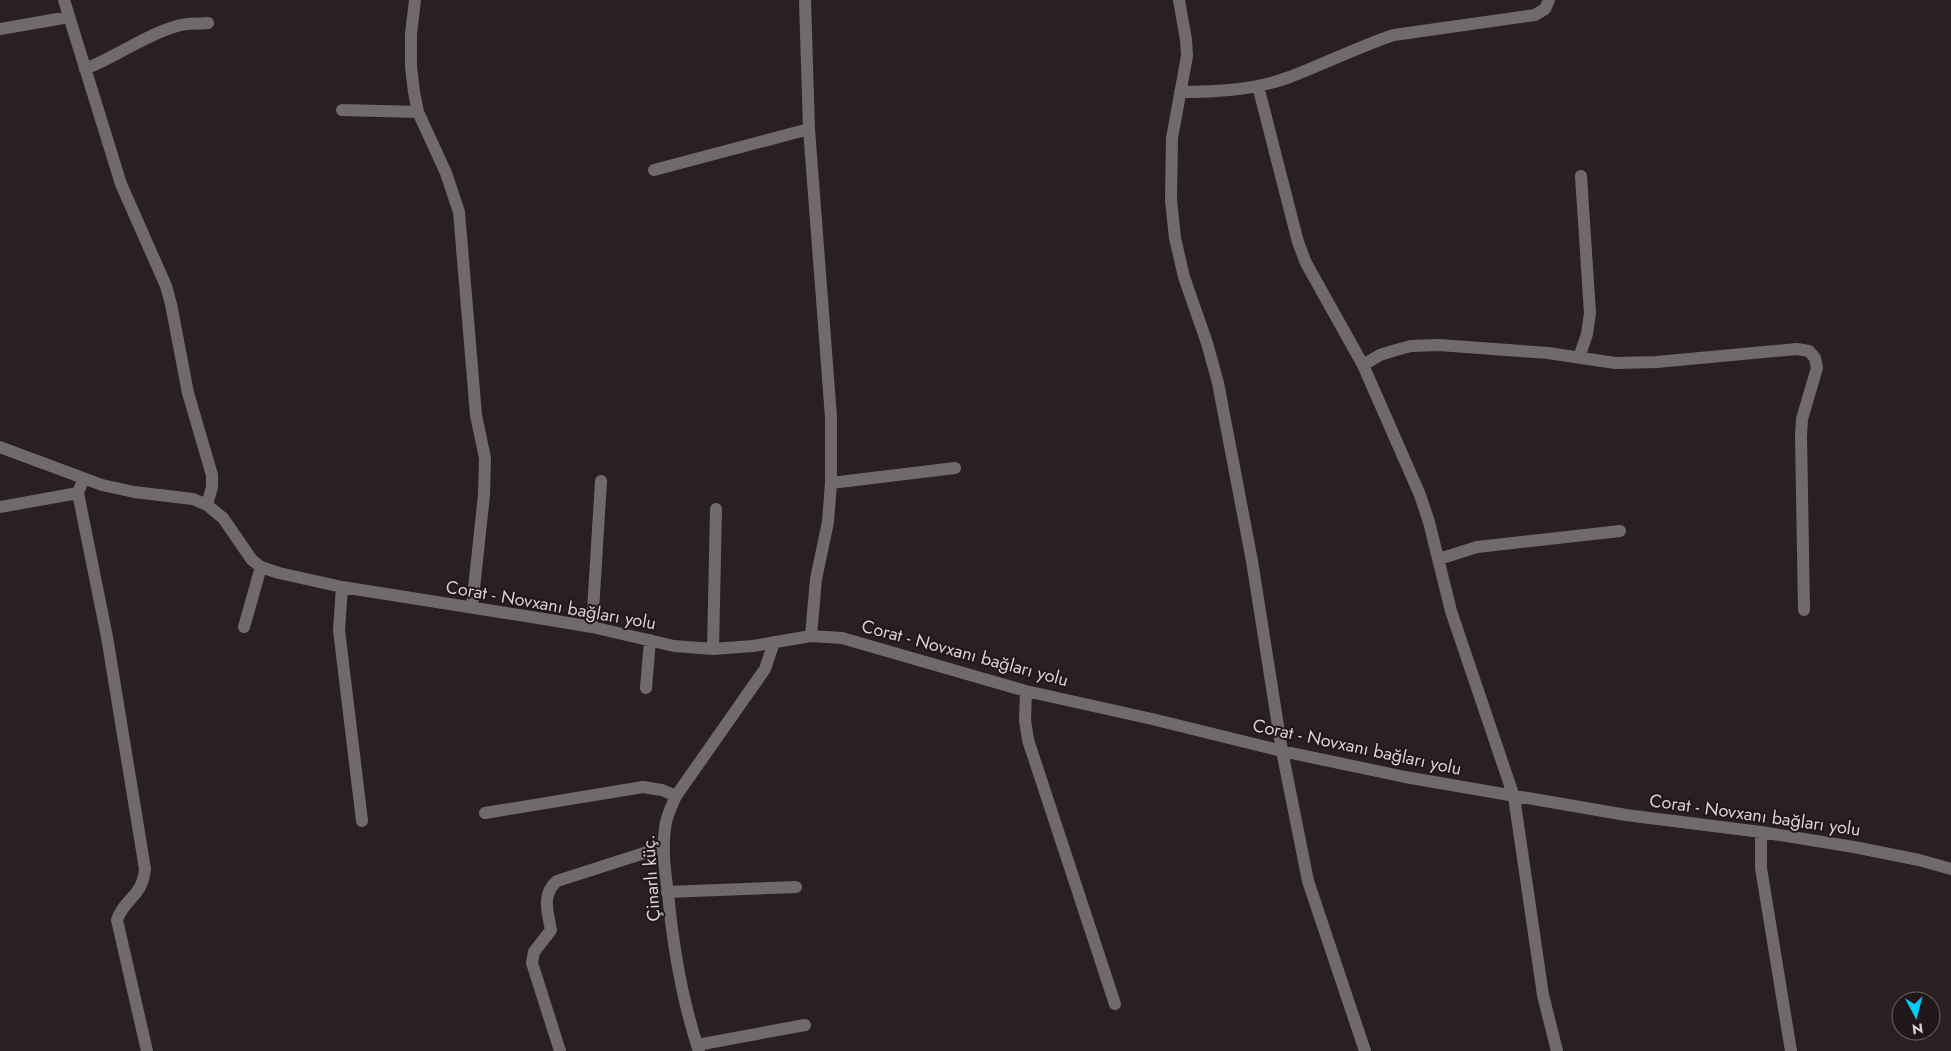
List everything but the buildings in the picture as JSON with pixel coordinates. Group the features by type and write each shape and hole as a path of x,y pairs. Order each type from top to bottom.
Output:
{"street":[{"path":"64,0 120,184 166,286 188,393 212,475 212,487 207,505"},
{"path":"415,0 411,34 411,66 418,112 446,172 459,212 476,415 485,458 472,607"},
{"path":"805,0 809,129 831,417 831,483 828,522 816,580 811,636"},
{"path":"1179,0 1187,56 1172,138 1170,161 1171,200 1175,238 1184,277 1207,343 1218,383 1252,561 1282,751 1308,882 1365,1051"},
{"path":"1180,92 1209,92 1258,86 1286,78 1394,35 1535,15 1545,9 1549,0"},
{"path":"0,28 69,17"},
{"path":"85,70 179,25 208,23"},
{"path":"1258,86 1298,242 1306,263 1363,365 1420,496 1439,559 1451,612 1514,797 1543,995 1557,1051"},
{"path":"342,110 418,112"},
{"path":"654,170 809,129"},
{"path":"1579,358 1587,334 1590,313 1581,176"},
{"path":"1363,365 1380,355 1396,350 1412,346 1439,345 1548,353 1614,363 1657,362 1797,349 1808,351 1815,358 1817,368 1802,418 1800,437 1804,610"},
{"name":"Corat - Novxanı bağları yolu","path":"0,447 83,479 134,492 193,499 207,505 223,518 252,560 261,566 342,587 592,627 674,646 714,648 752,646 811,636 842,638 1026,691 1152,718 1282,751 1405,777 1626,815 1854,846 1951,869"},
{"path":"831,483 955,468"},
{"path":"83,479 78,493 106,637 146,869 144,881 138,892 119,914 117,920 147,1051"},
{"path":"592,627 601,481"},
{"path":"0,507 78,493"},
{"path":"714,648 716,509"},
{"path":"1439,559 1477,547 1620,530"},
{"path":"244,627 261,566"},
{"path":"342,587 339,630 362,821"},
{"path":"646,688 650,640"},
{"name":"Çinarlı küç.","path":"698,1048 680,986 664,847 667,815 676,796 766,669 774,642"},
{"path":"1026,691 1025,720 1028,740 1115,1004"},
{"path":"485,813 643,787 662,790 676,796"},
{"path":"1761,832 1761,868 1791,1051"},
{"path":"560,1051 532,962 534,952 551,930 547,894 551,886 557,881 664,847"},
{"path":"668,892 796,887"},
{"path":"698,1048 805,1024"}]}
